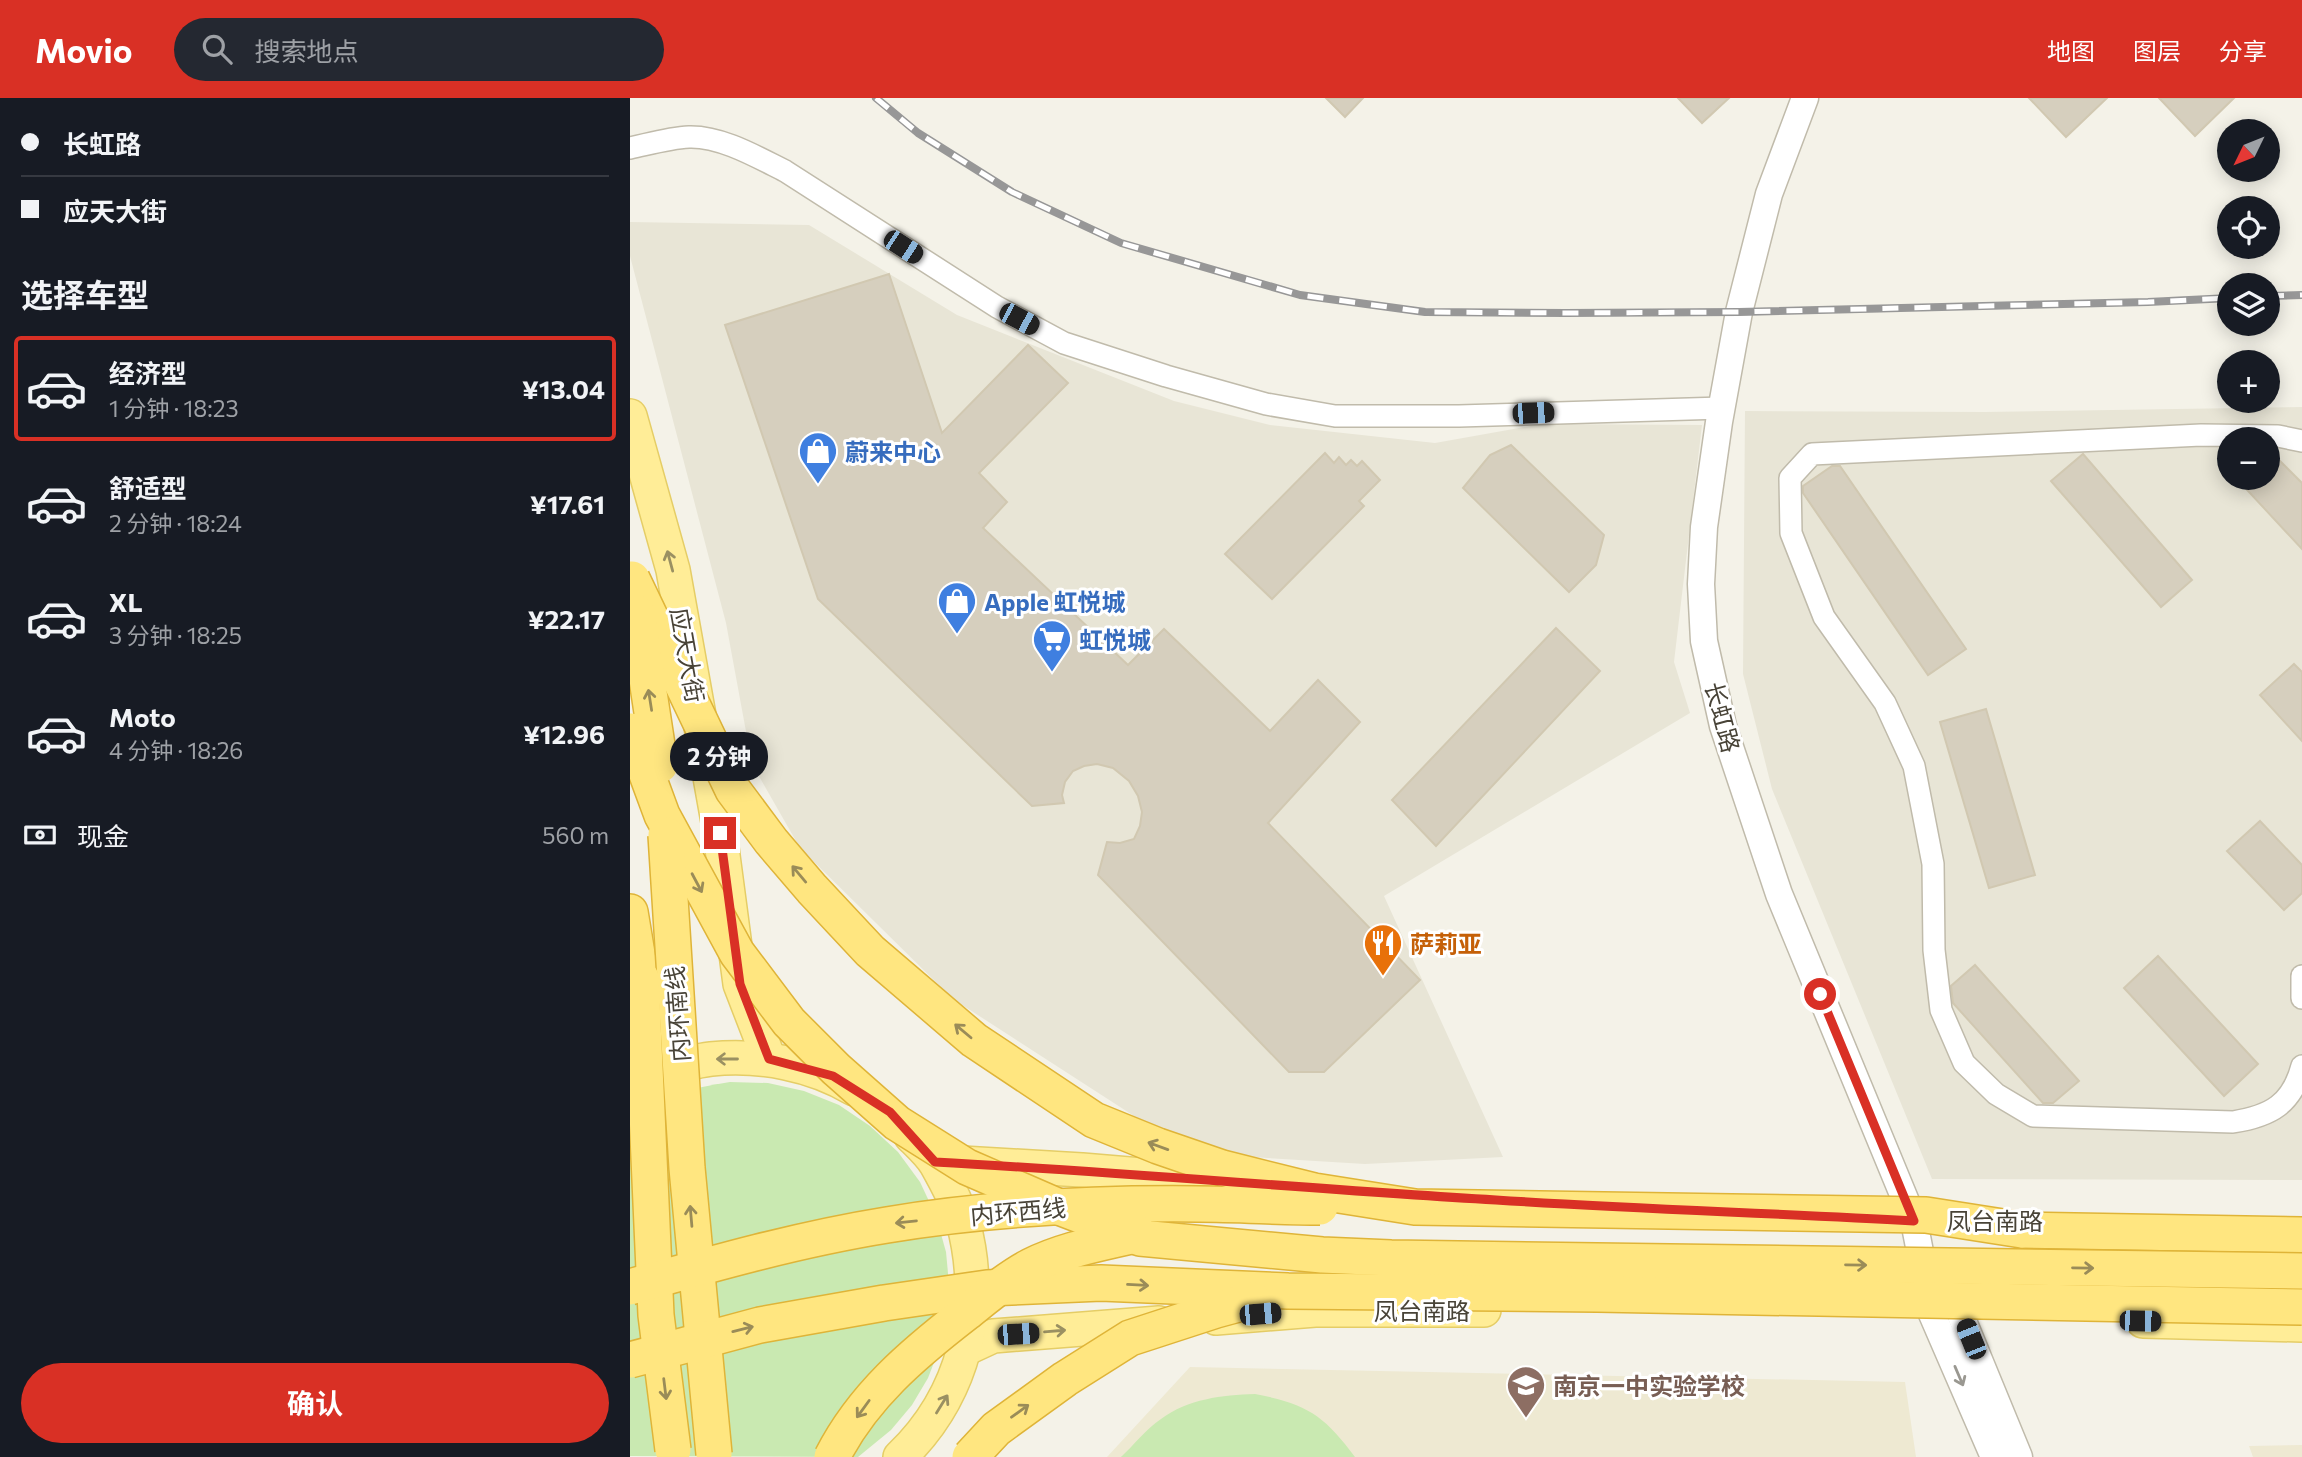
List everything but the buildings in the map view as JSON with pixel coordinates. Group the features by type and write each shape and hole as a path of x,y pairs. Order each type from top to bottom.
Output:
{"highway":[{"name":"内环南线","path":"631,575 660,765 691,1219 714,1457"},
{"path":"631,575 733,790 812,890 870,951 974,1041 1094,1120 1223,1168 1314,1191 1415,1207 1926,1215 2022,1230"},
{"path":"630,726 662,815 737,953 789,1022 836,1069 897,1123 967,1167 1140,1238 1322,1255 1391,1258 2302,1271"},
{"name":"内环南线","path":"630,912 640,978 656,1315 674,1457"},
{"path":"630,1170 665,1057 673,963"},
{"name":"内环西线","path":"630,1287 763,1249 888,1224 988,1213 1087,1205 1415,1207"},
{"path":"832,1457 867,1402 905,1362 983,1300 1030,1267 1071,1250 1166,1227 1327,1239 1922,1243 2022,1230"},
{"name":"凤台南路","path":"2022,1230 2302,1235"},
{"path":"630,1360 760,1325 987,1288 1101,1283 1288,1291"},
{"path":"970,1457 996,1429 1065,1379 1130,1338 1216,1310 1288,1291"},
{"name":"凤台南路","path":"1288,1291 2302,1307"}],"main road":[{"name":"应天大街","path":"630,416 673,570 720,833 740,984 769,1059"},
{"path":"630,1087 654,1073 711,1059 769,1059 833,1076 879,1104 890,1112 935,1162 962,1220 973,1285 965,1349 947,1397 919,1439 900,1457"},
{"name":"凤台南路","path":"935,1162 1082,1170 1294,1188 1499,1201 1914,1221 2302,1222"},
{"name":"凤台南路","path":"965,1349 993,1336 1315,1310 1637,1310 2302,1325"}],"street":[{"name":"长虹路","path":"1805,98 1769,194 1739,312 1704,527 1701,584 1704,641 1723,726 1779,894 1914,1221 1947,1315"},
{"path":"630,148 690,137 720,143 756,156 785,171 996,307 1064,342 1166,376 1266,404 1335,416 1459,416 1722,408"},
{"path":"2302,442 2278,436 2201,435 1812,454 1790,478 1791,533 1824,617 1885,704 1914,766 1933,864 1934,950 1941,1010 1964,1063 1996,1094 2033,1116 2233,1122 2255,1119 2277,1108 2297,1086 2302,1066"},
{"path":"2302,975 2302,998"},
{"path":"1947,1315 1994,1457"},
{"path":"1947,1315 2019,1457"}],"shaded area":[{"path":"630,222 809,225 957,315 1174,401 1270,425 1435,443 1542,424 1702,425 1674,662 1690,713 1384,896 1503,1157 1365,1164 1235,1156 1165,1136 953,999 800,848 752,764 726,623 630,256"},
{"path":"2280,407 2302,407 2302,1180 1932,1179 1772,789 1743,674 1745,411 1985,412 2217,408 2217,413 2280,413"},
{"name":"南京一中实验学校","path":"1190,1367 1905,1382 1916,1457 1107,1457"},
{"path":"2302,1445 2302,1457 2253,1457 2249,1446"}],"green space":[{"path":"730,1082 768,1083 804,1091 839,1105 870,1126 898,1152 920,1182 936,1216 946,1252 949,1284 940,1347 928,1378 912,1405 891,1430 858,1457 630,1456 630,1116 678,1094"},
{"path":"1255,1394 1288,1402 1313,1414 1334,1431 1355,1457 1121,1457 1145,1432 1171,1412 1218,1397"}],"railway":[{"path":"876,98 918,133 1012,192 1121,243 1300,295 1425,312 1565,313 1739,312 2217,299"},
{"path":"2280,296 2302,295"}],"place":[{"name":"蔚来中心","path":"818,485"},
{"name":"Apple 虹悦城","path":"957,635"},
{"name":"虹悦城","path":"1052,673"},
{"name":"萨莉亚","path":"1383,977"},
{"name":"南京一中实验学校","path":"1526,1419"}],"route":[{"path":"720,833 740,984 769,1059 833,1076 890,1112 935,1162 1082,1170 1294,1188 1499,1201 1914,1221 1820,994"}]}
